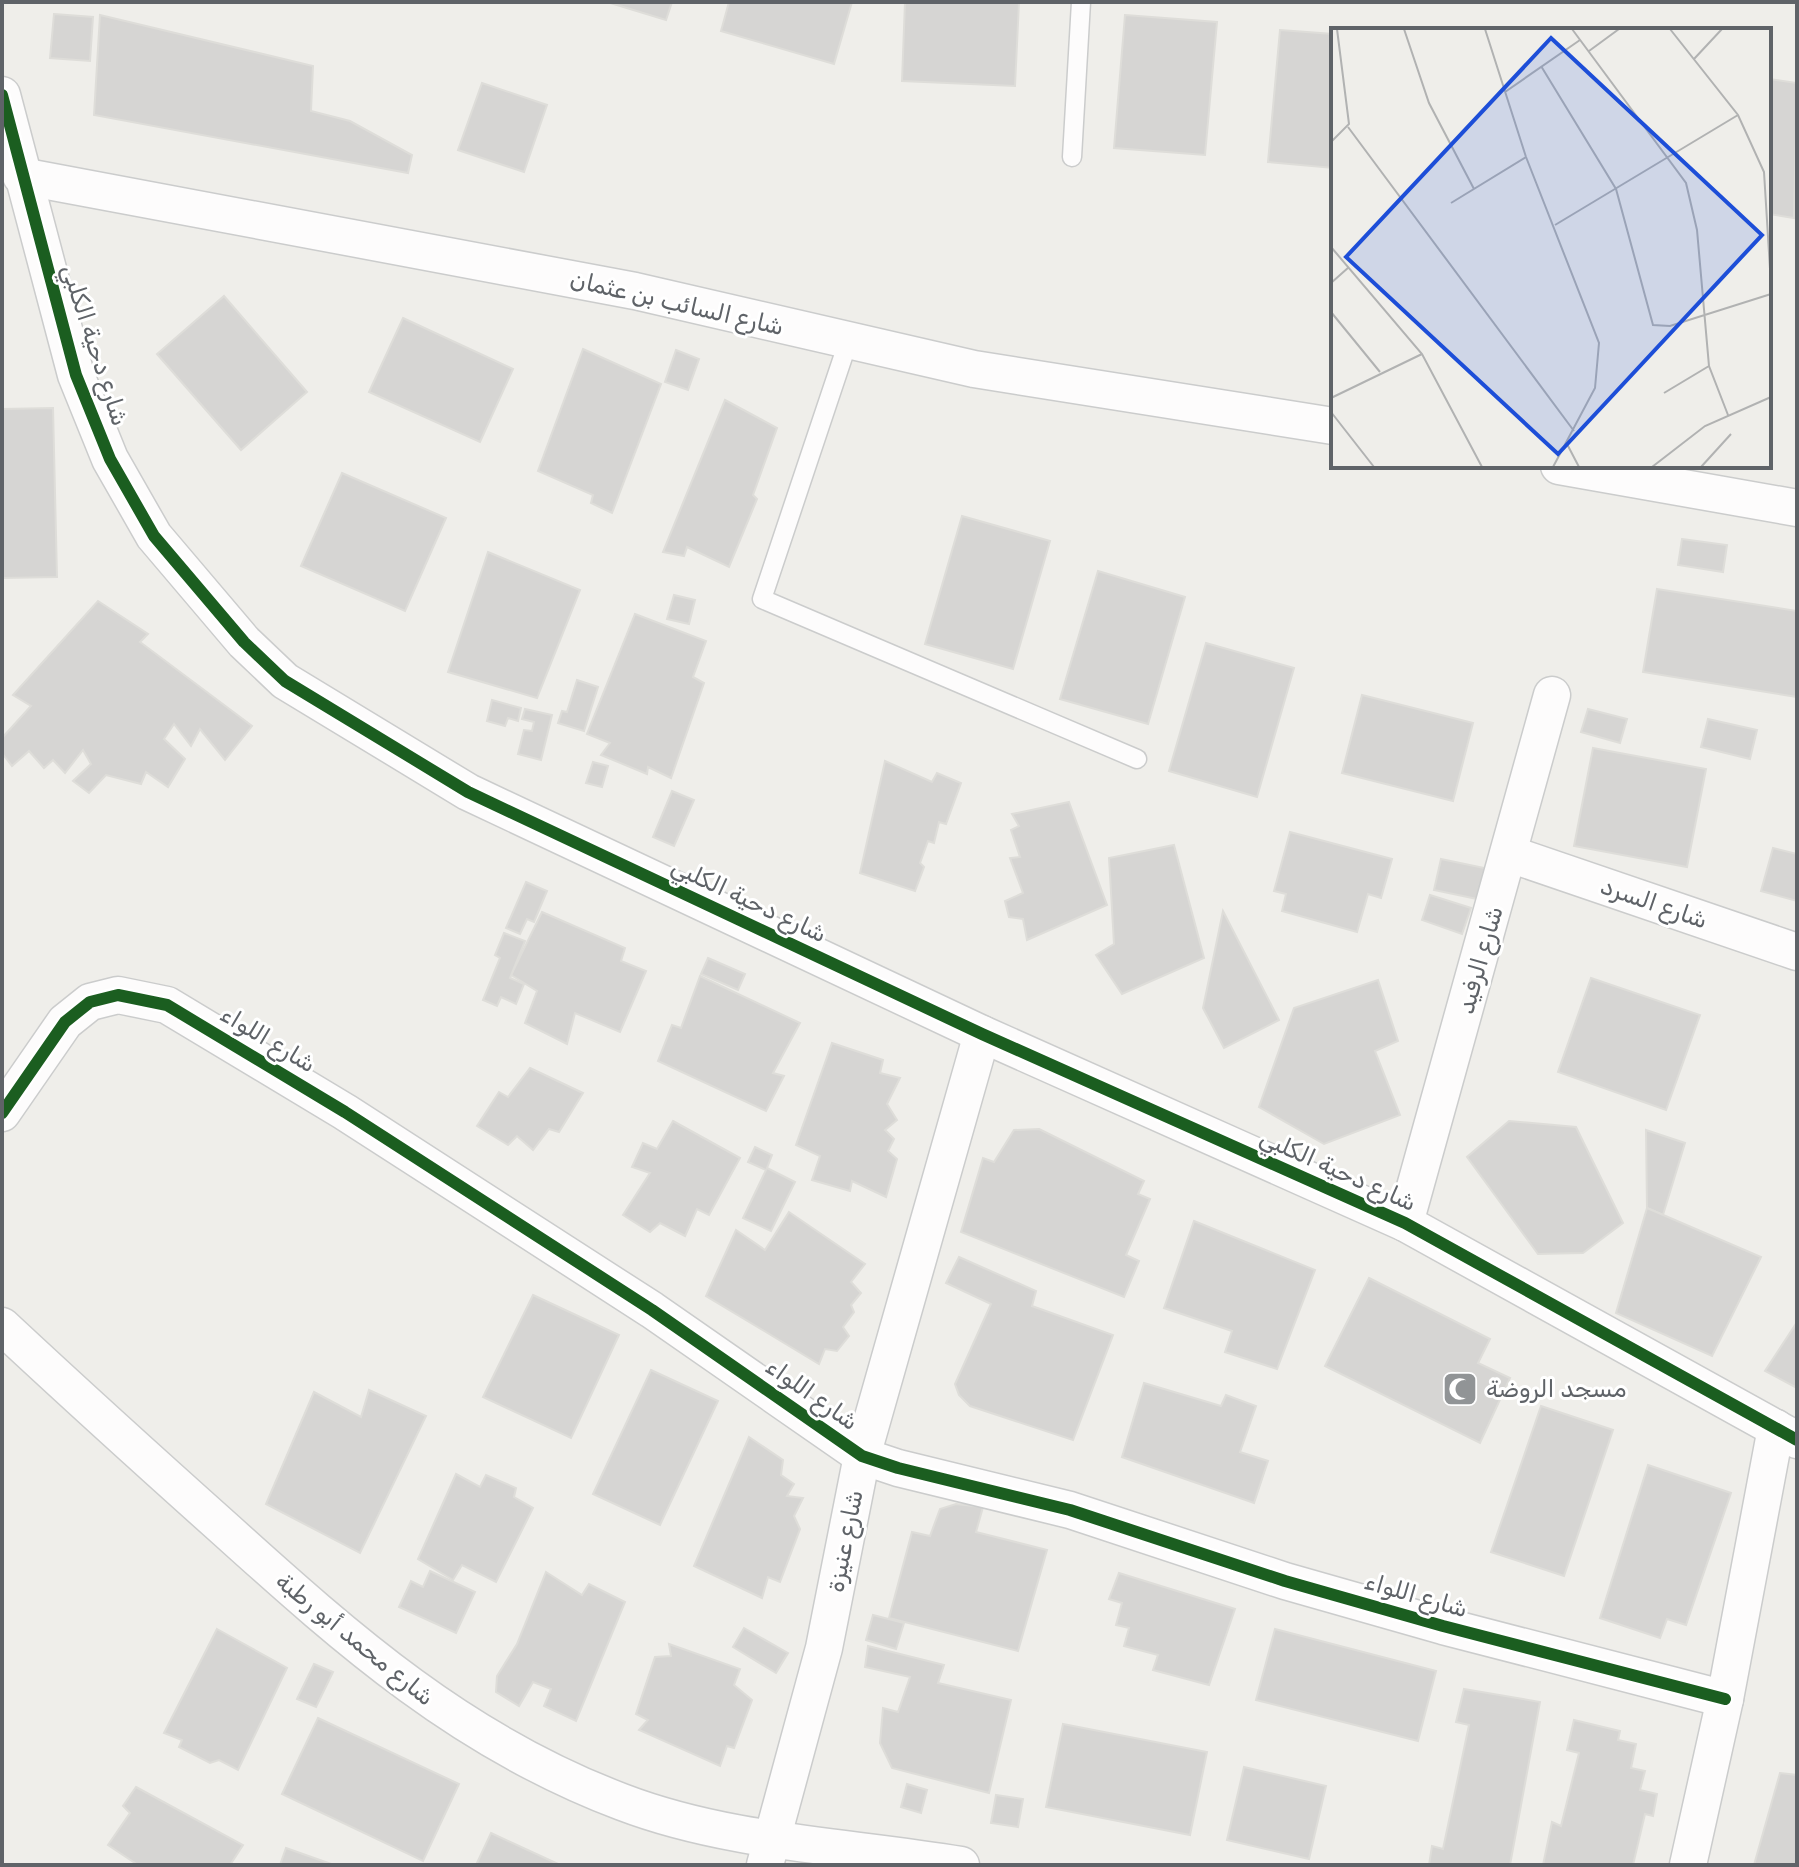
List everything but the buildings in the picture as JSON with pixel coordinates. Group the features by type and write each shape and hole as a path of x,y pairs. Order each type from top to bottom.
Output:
{"street":[{"name":"شارع دحية الكلبي","path":"2,95 76,375 110,459 154,536 244,642 285,681 468,792 982,1034 1405,1223 1787,1434"},
{"name":"شارع السائب بن عثمان","path":"21,176 635,291 848,342 1055,384 1331,426"},
{"path":"1570,468 1797,508"},
{"name":"شارع الرفيد","path":"1405,1223 1552,695"},
{"name":"شارع السرد","path":"1510,854 1797,952"},
{"name":"شارع اللواء","path":"2,1113 65,1022 90,1002 118,995 167,1005 345,1112 652,1310 862,1456 1070,1510 1285,1581 1443,1626 1725,1699"},
{"name":"شارع عنيزة","path":"770,1852 824,1648 862,1456 982,1034"},
{"name":"شارع محمد أبو رطبة","path":"2,1326 282,1583 379,1663 466,1725 523,1758 625,1803 693,1823 770,1852 961,1865"},
{"path":"1688,1865 1787,1434"}],"lane":[{"path":"1072,157 1081,2"},
{"path":"848,342 762,599 1137,759"}],"cycle path":[{"path":"2,95 76,375 110,459 154,536 244,642 285,681 468,792 982,1034 1405,1223 1797,1440"},
{"path":"2,1113 65,1022 90,1002 118,995 167,1005 345,1112 652,1310 862,1456 898,1468 1070,1510 1285,1581 1443,1626 1725,1699"}],"place":[{"name":"مسجد الروضة","path":"1460,1389"}]}
